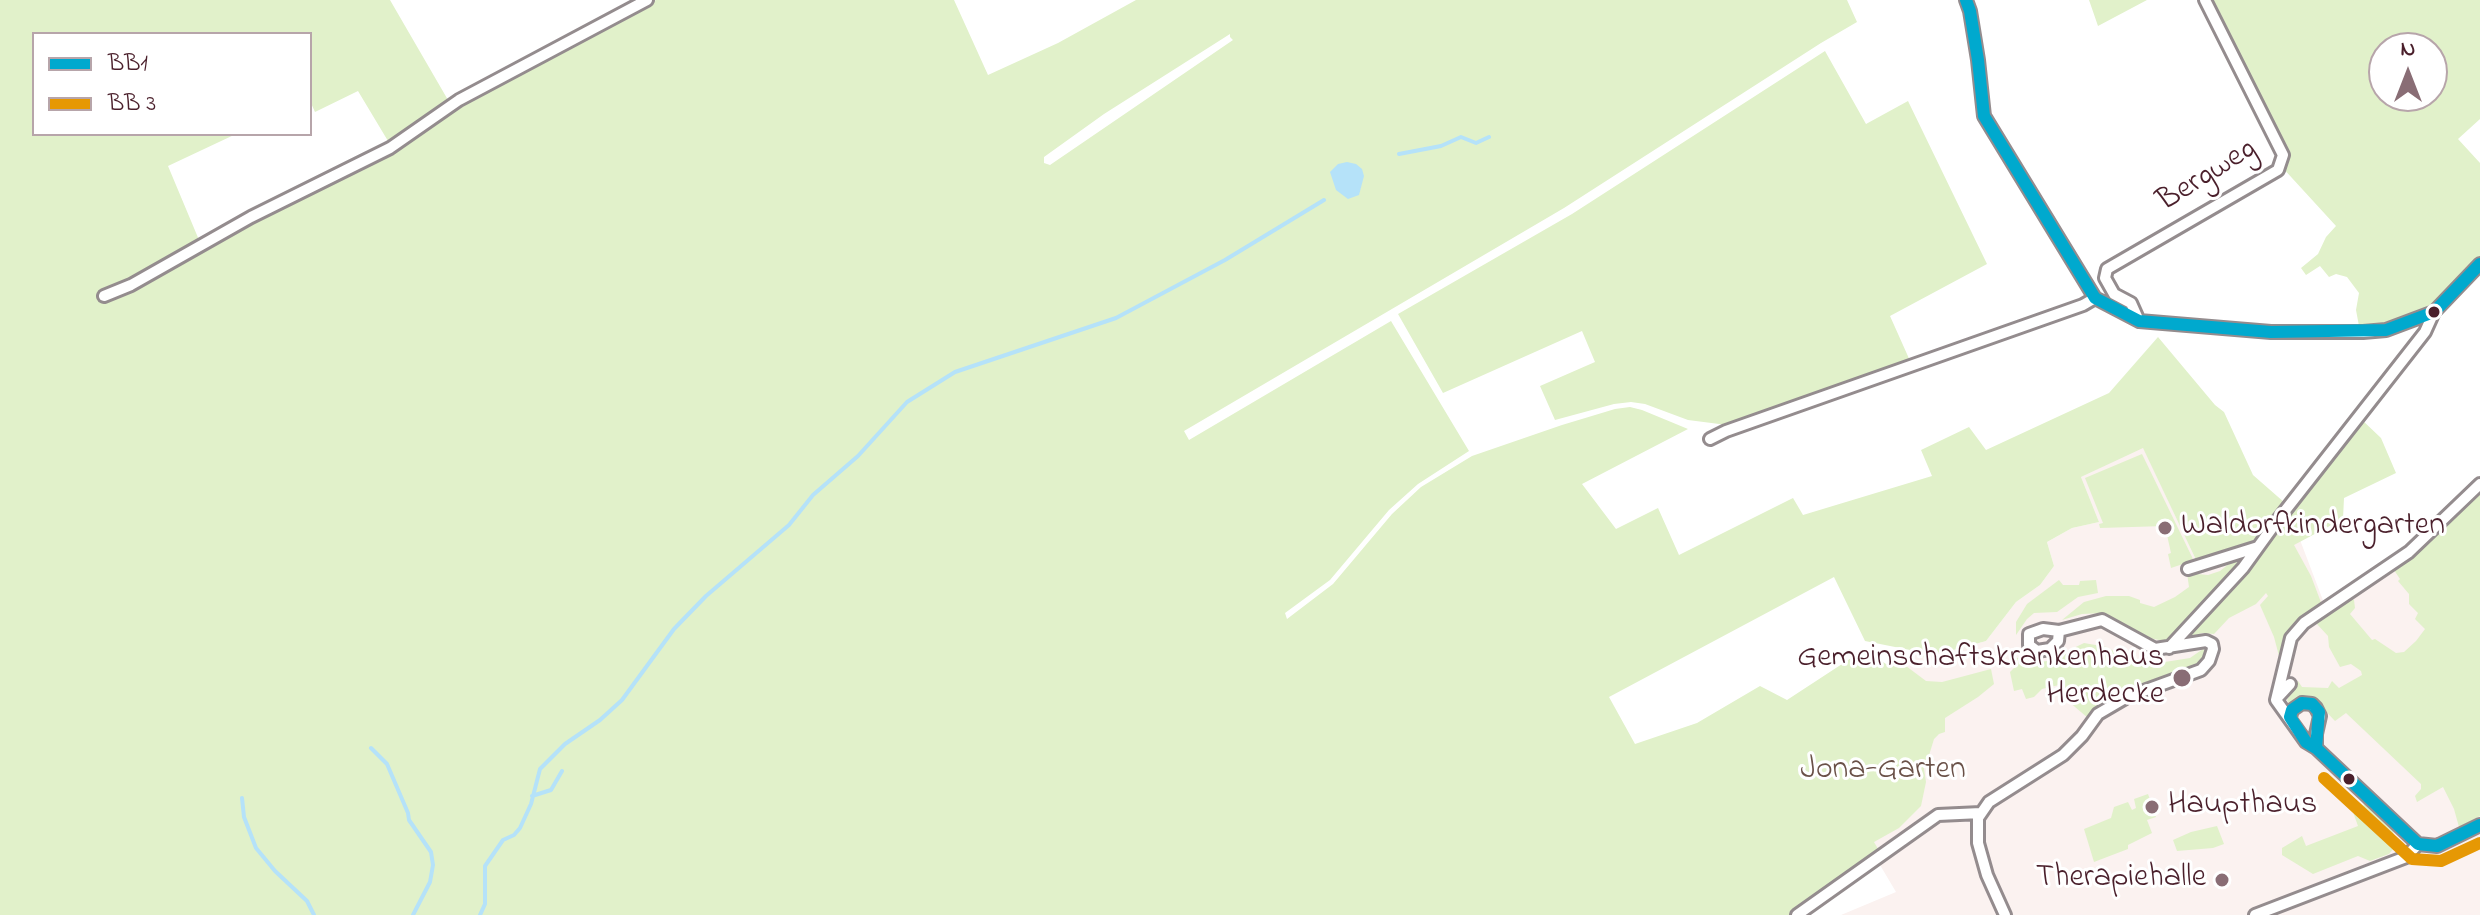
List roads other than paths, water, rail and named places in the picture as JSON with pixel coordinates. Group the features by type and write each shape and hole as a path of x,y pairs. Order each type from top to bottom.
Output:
{"street":[{"path":"104,296 131,285 251,217 390,148 459,100 647,0"},
{"path":"1966,0 1978,60 1984,116 2095,298 2139,321 2271,332 2363,332 2405,325 2434,312"},
{"name":"Bergweg","path":"2139,321 2131,303 2114,294 2105,278 2107,269 2278,170 2283,155 2205,0"},
{"path":"2169,648 2243,568 2425,332 2434,312 2480,264"},
{"path":"1710,439 2083,305 2095,298"},
{"path":"2276,700 2291,638 2304,623 2409,552 2480,484"},
{"path":"2188,569 2258,547"},
{"path":"2005,915 1987,875 1978,843 1978,818 1989,802 2063,755 2098,714 2127,697 2201,670 2209,661 2213,649 2212,644 2206,641 2151,648 2102,620 2059,631"},
{"path":"2276,700 2290,684"},
{"path":"2276,700 2306,742 2316,742 2418,844 2437,846 2480,825"},
{"path":"2290,717 2298,705 2312,704 2320,716 2316,742"},
{"path":"1797,915 1938,815 1981,813"},
{"path":"2255,915 2406,857 2418,844"}],"water":[{"path":"1338,164 1356,164 1364,176 1359,195 1348,199 1336,190 1330,172"}],"waterway":[{"path":"1399,154 1441,146 1461,137 1476,143 1489,137"},
{"path":"480,915 485,904 485,866 503,840 520,828 531,804 540,769 565,744 622,700 674,629 706,596 789,525 813,495 858,456 907,402 955,372 1116,318 1225,260 1324,200"},
{"path":"371,748 387,764 409,820 431,852 433,865 430,882 413,915"},
{"path":"532,796 551,790 562,771"},
{"path":"242,798 244,817 256,848 307,901 314,915"}],"place":[{"name":"Waldorfkindergarten","path":"2165,528"},
{"name":"Gemeinschaftskrankenhaus Herdecke","path":"2182,678"},
{"name":"Haupthaus","path":"2152,807"},
{"name":"Therapiehalle","path":"2222,880"}],"park label":[{"name":"Jona-Garten","path":"1883,772"}]}
